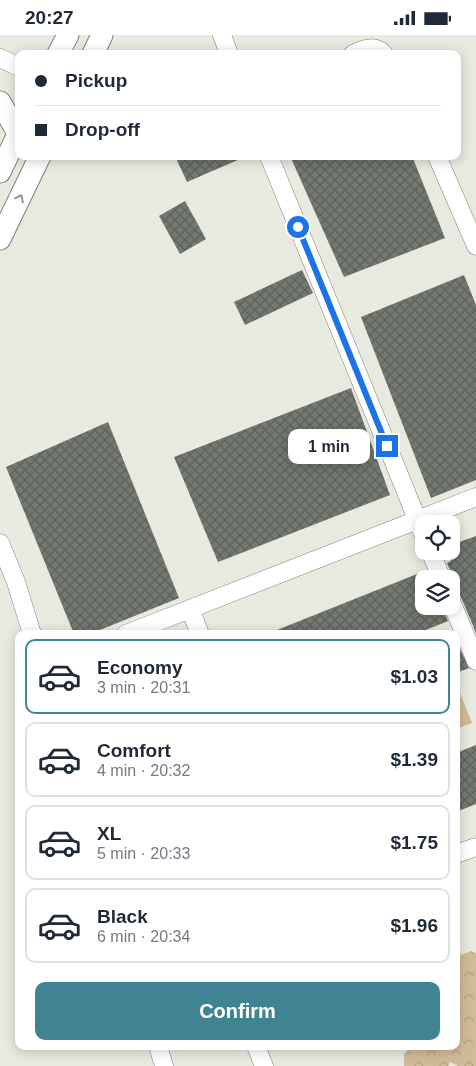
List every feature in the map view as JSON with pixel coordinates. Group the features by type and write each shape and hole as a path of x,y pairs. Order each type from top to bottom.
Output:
{"street":[{"path":"60,50 68,35"},
{"path":"94,50 102,35"},
{"path":"222,35 228,50"},
{"path":"362,50 367,48 376,50"},
{"path":"0,59 15,65"},
{"path":"0,102 15,127"},
{"path":"0,171 15,138"},
{"path":"0,239 38,160"},
{"path":"271,160 415,516"},
{"path":"440,160 476,246"},
{"path":"443,515 476,497"},
{"path":"136,630 190,609 415,530"},
{"path":"0,543 16,582 31,630"},
{"path":"190,609 198,630"},
{"path":"457,615 476,661"},
{"path":"460,853 476,847"},
{"path":"159,1050 164,1066"},
{"path":"258,1050 264,1066"}],"green space":[{"path":"460,693 472,723 460,728"},
{"path":"471,951 476,953 476,1066 458,1066 450,1062 448,1066 404,1066 404,1054 408,1050 460,1050 460,955"}],"building":[{"path":"177,160 238,160 187,182"},
{"path":"292,160 414,160 445,238 344,277"},
{"path":"185,201 206,239 180,254 159,216"},
{"path":"302,270 313,293 245,325 234,302"},
{"path":"464,275 476,305 476,480 431,498 361,317"},
{"path":"351,388 390,495 218,562 174,457"},
{"path":"108,422 179,598 100,630 72,630 6,467"},
{"path":"476,536 476,633 460,596 460,570 450,570 447,563 451,560 460,560 460,542"},
{"path":"415,575 415,615 446,615 448,621 426,630 277,630"},
{"path":"460,649 469,668 460,671"},
{"path":"476,745 476,804 460,810 460,751"}],"route":[{"path":"298,227 387,446"}]}
